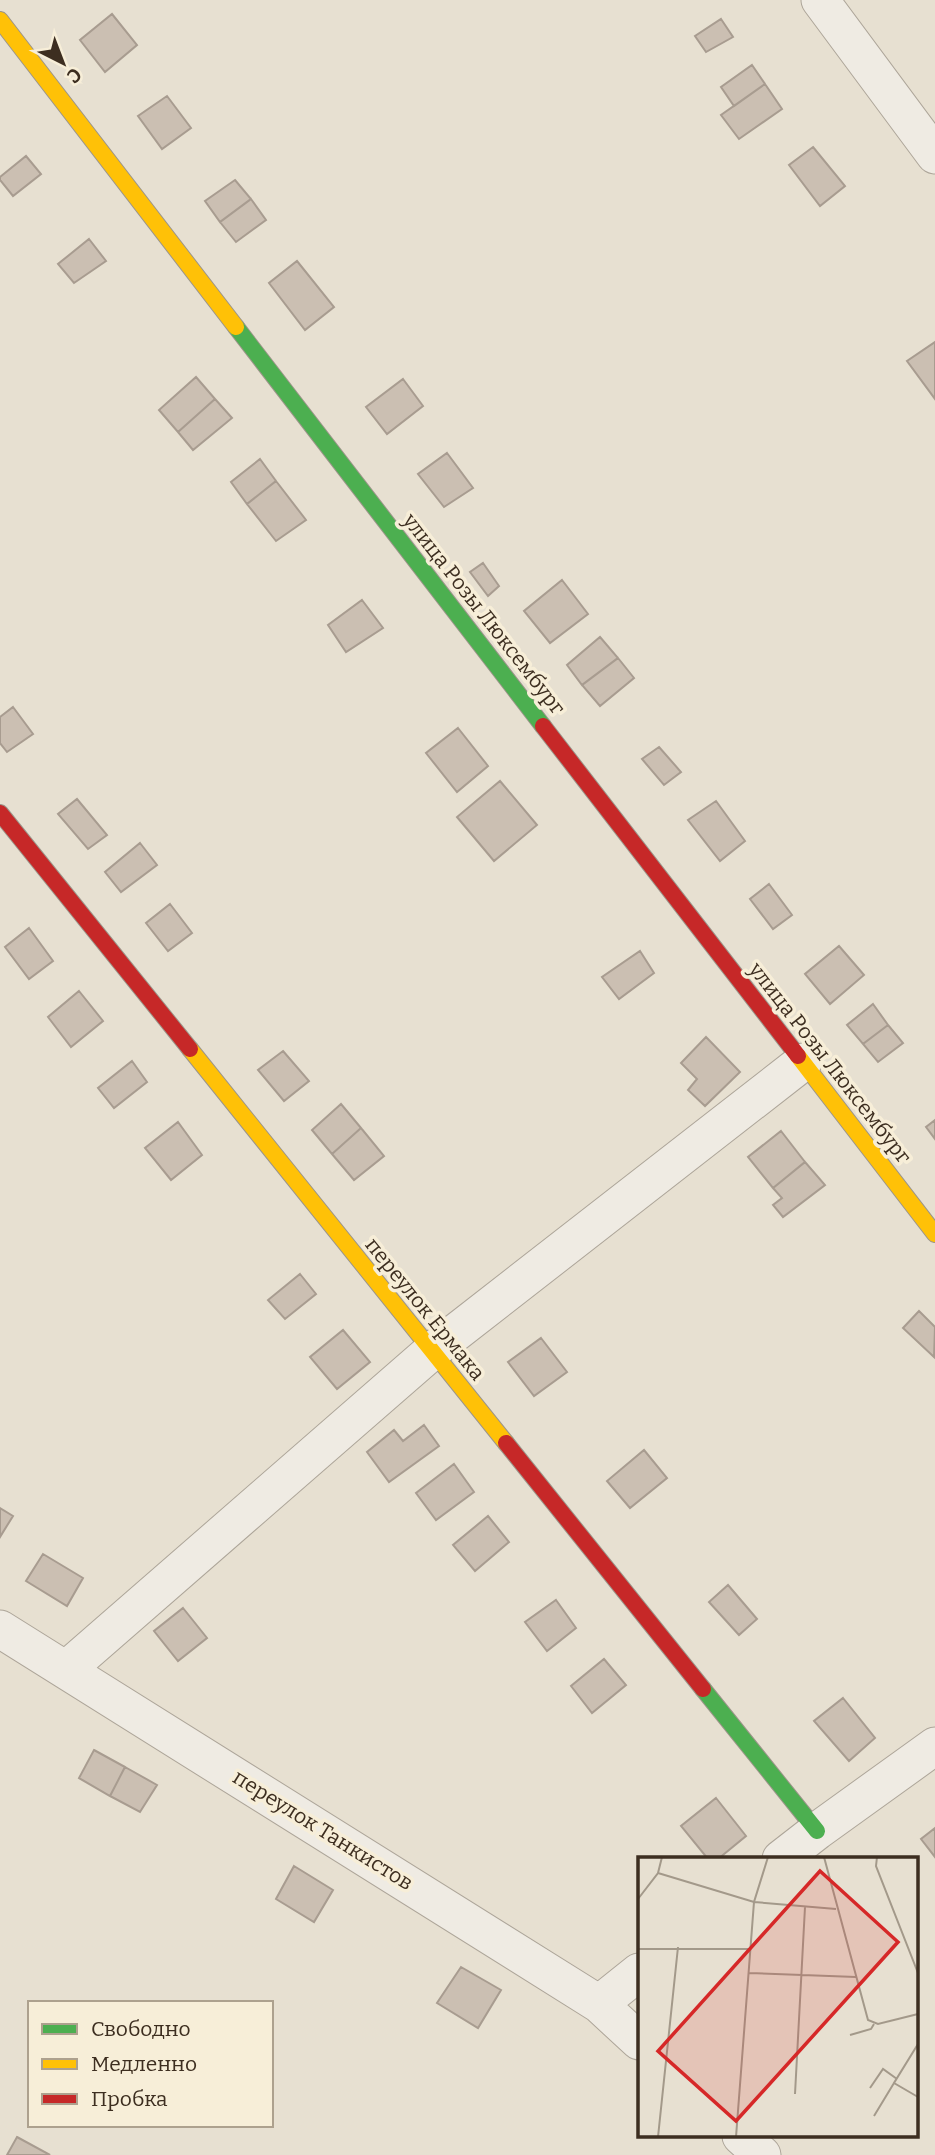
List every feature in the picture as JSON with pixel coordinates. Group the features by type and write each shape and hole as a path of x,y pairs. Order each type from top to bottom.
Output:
{"street":[{"path":"820,0 935,155"},
{"name":"улица Розы Люксембург","path":"0,20 933,1229"},
{"name":"переулок Ермака","path":"0,813 817,1830"},
{"path":"67,1670 432,1351 803,1062"},
{"name":"переулок Танкистов","path":"0,1629 599,2004 638,2040"},
{"path":"783,1857 935,1746"},
{"path":"599,2004 638,1973"},
{"path":"743,2138 762,2155"}],"building":[{"path":"112,14 137,45 105,72 80,40"},
{"path":"721,19 733,37 706,52 695,36"},
{"path":"752,65 765,84 734,106 721,87"},
{"path":"765,84 782,109 739,139 721,115"},
{"path":"167,96 191,128 162,149 138,116"},
{"path":"813,147 845,186 820,206 789,165"},
{"path":"26,156 41,174 13,196 0,177"},
{"path":"235,180 251,199 220,222 205,201"},
{"path":"251,199 266,220 236,242 220,222"},
{"path":"89,239 106,261 74,283 58,264"},
{"path":"297,261 334,307 305,330 269,283"},
{"path":"935,342 935,399 907,361"},
{"path":"196,377 215,399 178,432 159,410"},
{"path":"403,379 423,406 387,434 366,407"},
{"path":"215,399 232,418 193,450 178,432"},
{"path":"447,453 473,488 444,507 418,474"},
{"path":"260,459 276,481 247,504 231,482"},
{"path":"276,481 306,520 276,541 247,504"},
{"path":"483,563 499,586 488,596 470,572"},
{"path":"562,580 588,614 550,643 524,611"},
{"path":"362,600 383,628 346,652 328,625"},
{"path":"600,637 618,658 582,685 567,665"},
{"path":"618,658 634,678 600,706 582,685"},
{"path":"13,707 33,734 7,752 0,743 0,717"},
{"path":"458,728 488,766 457,792 426,753"},
{"path":"659,747 681,772 664,785 642,759"},
{"path":"500,781 537,825 494,861 457,817"},
{"path":"77,799 107,835 88,849 58,814"},
{"path":"716,801 745,841 720,861 688,820"},
{"path":"140,843 157,865 121,892 105,872"},
{"path":"769,884 792,915 773,929 750,899"},
{"path":"170,904 192,933 168,951 146,923"},
{"path":"29,928 53,961 29,979 5,947"},
{"path":"839,946 864,975 830,1004 805,974"},
{"path":"640,951 654,973 619,999 602,977"},
{"path":"79,991 103,1021 71,1047 48,1017"},
{"path":"873,1004 888,1025 863,1044 847,1025"},
{"path":"888,1025 903,1043 878,1062 863,1044"},
{"path":"706,1037 740,1072 705,1106 688,1090 697,1079 681,1063"},
{"path":"283,1051 309,1081 284,1101 258,1070"},
{"path":"132,1061 147,1082 114,1108 98,1088"},
{"path":"341,1104 361,1128 332,1154 312,1130"},
{"path":"935,1120 935,1139 926,1127"},
{"path":"178,1122 202,1155 171,1180 145,1148"},
{"path":"361,1128 384,1156 354,1180 332,1154"},
{"path":"781,1131 805,1162 773,1188 748,1157"},
{"path":"805,1162 825,1185 783,1217 773,1205 782,1198 773,1188"},
{"path":"300,1274 316,1294 285,1319 268,1300"},
{"path":"919,1311 935,1327 934,1357 903,1328"},
{"path":"343,1330 370,1362 337,1389 310,1357"},
{"path":"541,1338 567,1372 534,1396 508,1362"},
{"path":"424,1425 439,1446 389,1482 367,1452 394,1430 403,1441"},
{"path":"644,1450 667,1478 630,1508 607,1481"},
{"path":"454,1464 474,1492 436,1520 416,1493"},
{"path":"0,1508 13,1516 0,1537"},
{"path":"488,1516 509,1542 475,1571 453,1545"},
{"path":"43,1554 83,1578 67,1606 26,1581"},
{"path":"728,1585 757,1619 739,1635 709,1602"},
{"path":"556,1600 576,1628 547,1651 525,1622"},
{"path":"183,1608 207,1638 178,1661 154,1631"},
{"path":"604,1659 626,1685 592,1713 571,1686"},
{"path":"843,1698 875,1738 849,1761 814,1721"},
{"path":"94,1750 125,1767 110,1796 79,1778"},
{"path":"125,1767 157,1785 140,1812 110,1796"},
{"path":"716,1798 746,1836 720,1857 706,1857 681,1826"},
{"path":"935,1828 935,1857 921,1839"},
{"path":"294,1866 333,1890 314,1922 276,1899"},
{"path":"461,1967 501,1990 478,2028 437,2003"},
{"path":"17,2137 50,2155 7,2155"}],"traffic: fast":[{"path":"236,327 543,726"},
{"path":"703,1689 817,1831"}],"traffic: slow":[{"path":"0,20 236,327"},
{"path":"190,1049 506,1443"},
{"path":"798,1056 935,1234"}],"traffic: jam":[{"path":"543,726 798,1056"},
{"path":"0,813 190,1049"},
{"path":"506,1443 703,1689"}]}
